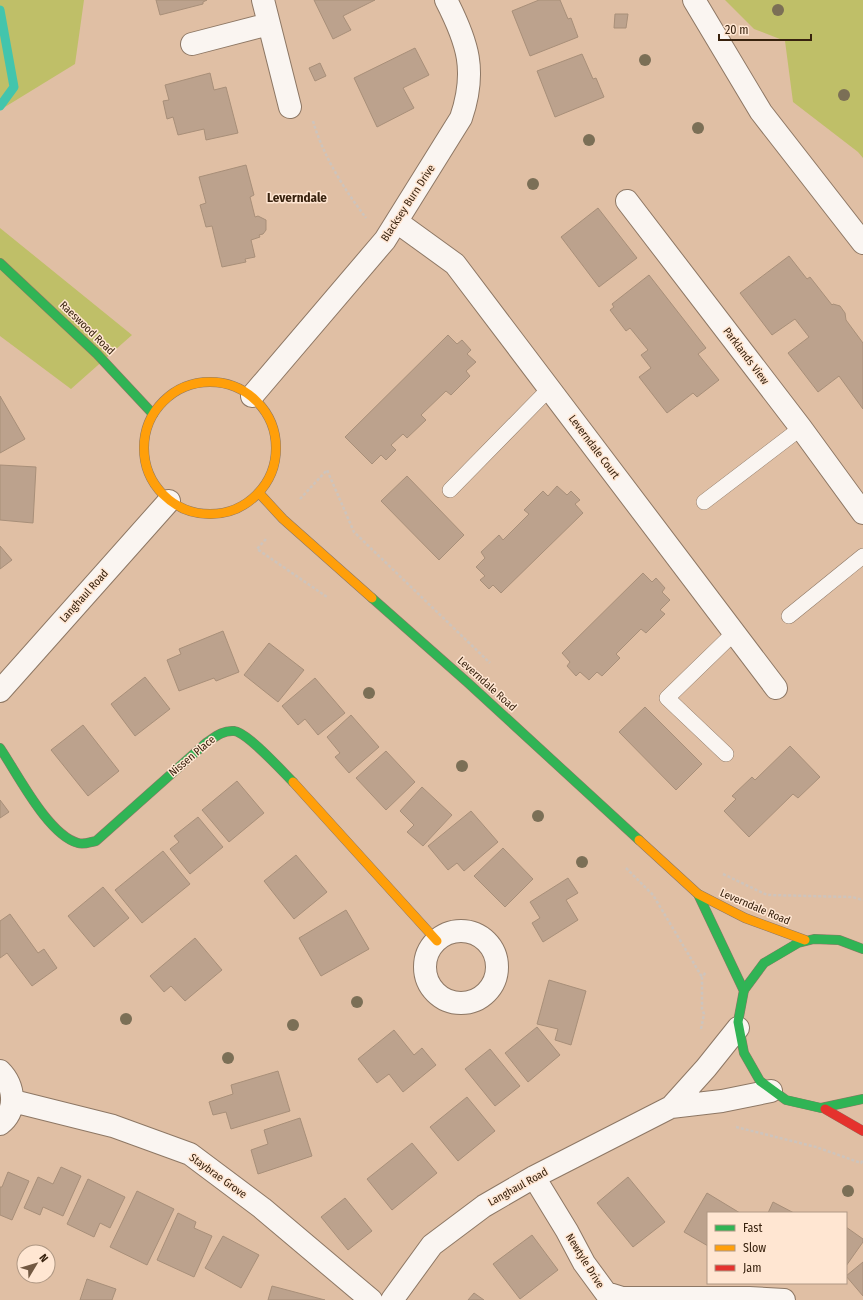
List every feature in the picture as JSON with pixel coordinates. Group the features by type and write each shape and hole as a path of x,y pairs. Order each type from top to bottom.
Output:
{"street":[{"path":"263,0 290,107"},
{"name":"Blacksey Burn Drive","path":"252,396 385,240 457,124 467,98 470,78 470,59 461,30 446,0"},
{"path":"694,0 761,112 863,243"},
{"path":"192,44 269,24"},
{"name":"Parklands View","path":"626,201 801,428 863,513"},
{"name":"Leverndale Court","path":"397,222 455,264 776,688"},
{"name":"Raeswood Road","path":"0,263 97,354 153,414"},
{"path":"199,382 230,384 252,396 270,418 277,444 272,472 259,493 233,511 212,515 190,512 169,501 150,478 143,456 145,431 153,414 174,393 199,382"},
{"name":"Leverndale Road","path":"259,493 283,519 468,682 698,894 745,918 805,940"},
{"name":"Langhaul Road","path":"0,691 169,501"},
{"name":"Nissen Place","path":"0,748 45,817 68,839 79,844 96,841 206,743 221,733 235,731 247,737 299,788 437,940"},
{"name":"Leverndale Road","path":"698,894 725,948 744,991"},
{"path":"863,949 843,941 824,938 805,940 785,947 768,958 754,974 744,991 739,1010 738,1028 741,1046 747,1063 758,1078 771,1091 788,1101 806,1107 825,1109 844,1106 863,1099"},
{"name":"Langhaul Road","path":"671,1107 706,1068 738,1028"},
{"path":"0,1071 8,1080 12,1090 13,1101 10,1112 0,1124"},
{"name":"Langhaul Road","path":"392,1300 432,1245 484,1206 534,1177 671,1107 722,1101 771,1091"},
{"name":"Staybrae Grove","path":"13,1101 113,1126 190,1154 262,1208 370,1300"},
{"path":"825,1109 863,1131"},
{"name":"Newtyle Drive","path":"534,1177 567,1231 584,1263 606,1293 622,1298 749,1298 784,1300"}],"lane":[{"path":"450,490 550,388"},
{"path":"704,502 801,428"},
{"path":"789,616 863,556"},
{"path":"726,754 667,698 734,633"}],"path":[{"path":"290,107 309,109 315,129 336,174 351,198 385,240"}],"shaded area":[{"path":"0,0 84,0 75,64 0,110"},
{"path":"725,0 863,0 863,158 858,152 793,102 785,41 754,29"},
{"path":"0,228 132,335 71,389 0,336"}],"building":[{"path":"156,0 207,0 203,2 203,4 160,15"},
{"path":"314,0 375,0 343,16 351,30 333,39"},
{"path":"539,0 560,0 568,19 571,18 578,37 530,56 512,11"},
{"path":"615,14 628,14 626,28 614,28"},
{"path":"415,48 429,75 403,88 414,108 377,127 354,78"},
{"path":"582,54 593,79 596,78 604,97 555,117 537,71"},
{"path":"320,63 326,76 315,81 309,68"},
{"path":"210,73 214,90 226,87 238,133 206,140 204,129 178,135 173,117 167,119 163,101 169,100 165,85"},
{"path":"246,165 254,195 250,197 255,217 258,216 266,220 266,230 263,234 259,235 260,237 251,240 255,257 245,259 246,262 222,267 212,226 206,227 200,205 206,203 199,177"},
{"path":"598,208 637,258 599,287 561,237"},
{"path":"789,256 807,279 810,277 832,305 840,306 845,313 846,320 863,343 863,409 839,376 818,392 788,353 809,337 795,319 772,335 740,293"},
{"path":"649,275 706,348 698,354 719,380 697,397 693,393 667,413 639,377 651,368 641,355 648,350 630,328 626,331 610,310 614,307 612,304"},
{"path":"448,335 457,344 462,340 471,350 467,354 476,362 466,371 470,376 451,395 446,391 421,415 426,420 407,438 403,434 391,445 396,450 386,460 381,455 372,464 345,437"},
{"path":"0,396 25,439 0,453"},
{"path":"0,465 36,467 33,523 0,520"},
{"path":"407,476 464,535 439,560 381,501"},
{"path":"557,486 567,495 571,491 580,500 575,504 583,513 501,593 493,585 489,589 480,580 485,576 476,567 485,558 481,552 499,535 503,540 529,514 524,510 543,491 548,496"},
{"path":"0,546 12,560 0,569"},
{"path":"643,573 652,582 656,578 665,588 662,592 670,600 660,610 665,614 646,633 641,629 616,654 620,658 602,676 597,672 589,680 580,672 576,676 567,666 570,662 562,653"},
{"path":"223,631 239,672 216,681 214,678 179,691 167,660 181,654 179,649"},
{"path":"269,643 304,670 278,702 244,675"},
{"path":"145,677 170,709 135,736 111,704"},
{"path":"315,678 345,713 318,735 305,719 298,725 282,706"},
{"path":"645,707 702,764 676,790 619,732"},
{"path":"351,715 379,747 349,773 335,757 340,753 327,737"},
{"path":"83,725 119,771 88,796 51,750"},
{"path":"790,746 820,777 798,798 793,794 749,837 724,811 736,799 732,796 752,777 755,780"},
{"path":"386,751 415,782 386,810 356,778"},
{"path":"237,781 264,813 229,842 202,810"},
{"path":"422,787 452,815 423,846 407,832 414,825 400,811"},
{"path":"0,800 9,812 0,818"},
{"path":"471,811 498,842 464,871 457,863 448,870 428,846"},
{"path":"198,817 223,847 190,874 170,849 179,842 174,836"},
{"path":"503,848 533,879 505,907 474,876"},
{"path":"163,851 190,884 142,923 115,890"},
{"path":"296,855 327,892 294,919 264,881"},
{"path":"568,878 578,893 566,900 578,920 543,942 532,923 540,918 530,902"},
{"path":"103,887 129,918 94,947 68,916"},
{"path":"346,910 369,949 321,976 299,938"},
{"path":"10,914 38,953 44,949 57,968 32,986 7,953 0,958 0,921"},
{"path":"195,938 222,970 185,1001 171,986 164,992 150,976"},
{"path":"549,980 586,991 571,1045 555,1040 558,1029 537,1024"},
{"path":"537,1027 560,1055 528,1082 505,1053"},
{"path":"394,1030 414,1055 422,1048 436,1065 403,1092 389,1074 377,1083 358,1059"},
{"path":"490,1049 520,1086 495,1106 465,1069"},
{"path":"278,1071 290,1111 231,1129 226,1112 213,1115 209,1102 233,1094 231,1085"},
{"path":"467,1097 495,1131 458,1161 430,1127"},
{"path":"300,1118 312,1156 258,1174 251,1150 268,1144 264,1130"},
{"path":"412,1143 437,1173 392,1210 367,1179"},
{"path":"61,1167 81,1176 63,1216 43,1207 40,1215 24,1208 38,1177 53,1184"},
{"path":"8,1172 29,1181 12,1220 0,1215 0,1187 2,1187"},
{"path":"628,1177 665,1222 633,1247 597,1203"},
{"path":"88,1179 125,1197 110,1228 100,1223 94,1237 67,1224"},
{"path":"137,1191 174,1209 147,1265 110,1247"},
{"path":"707,1193 738,1212 707,1212 707,1245 684,1232"},
{"path":"345,1198 372,1231 348,1250 321,1217"},
{"path":"773,1202 792,1212 768,1212"},
{"path":"178,1213 196,1222 194,1228 212,1236 194,1277 157,1260"},
{"path":"847,1228 863,1239 863,1242 847,1265"},
{"path":"532,1235 558,1270 520,1299 493,1264"},
{"path":"223,1236 259,1255 241,1288 205,1268"},
{"path":"863,1262 863,1296 847,1277 847,1275"},
{"path":"87,1279 116,1289 112,1300 80,1300"},
{"path":"272,1286 325,1300 268,1300"},
{"path":"474,1293 484,1300 468,1300"}],"waterway":[{"path":"0,10 14,87 0,106"}],"traffic: fast":[{"path":"0,263 97,354 153,414"},
{"path":"372,598 467,682 639,840"},
{"path":"0,748 24,787 45,816 67,838 80,844 96,841 206,743 219,734 230,731 240,733 264,753 293,782"},
{"path":"698,894 744,991"},
{"path":"863,949 839,940 814,939 798,943 764,963 744,990 738,1022 744,1053 760,1081 786,1100 821,1108 863,1099"}],"traffic: slow":[{"path":"216,382 235,387 247,393 257,401 265,411 271,423 275,435 276,448 275,461 271,473 265,485 257,495 247,503 235,509 223,513 204,514 185,509 173,503 163,495 155,485 149,473 145,461 144,442 149,423 155,411 163,401 173,393 185,387 197,383 216,382"},
{"path":"259,493 283,519 372,598"},
{"path":"293,782 437,941"},
{"path":"639,840 698,894 745,918 805,940"}],"traffic: jam":[{"path":"825,1109 863,1131"}],"district":[{"name":"Leverndale","path":"297,197"}]}
